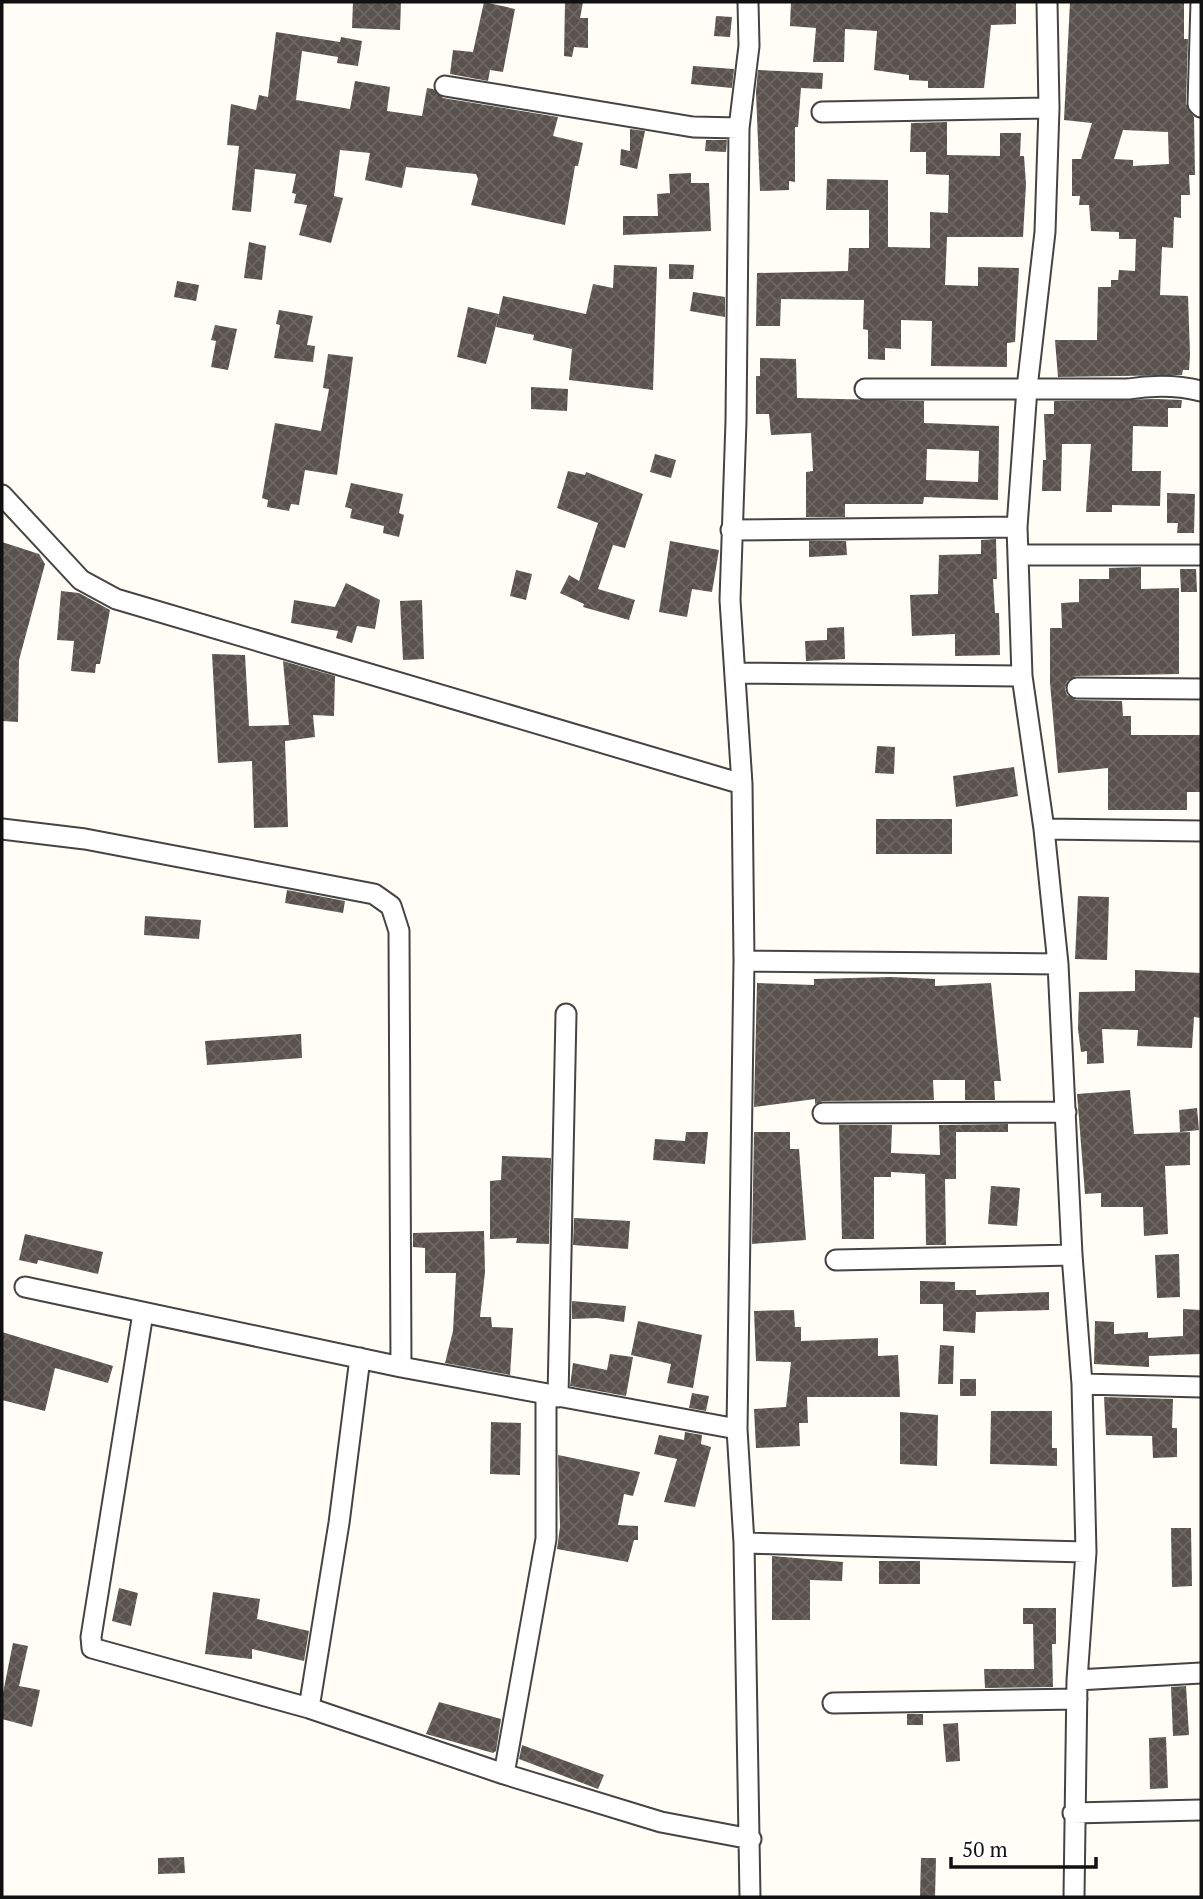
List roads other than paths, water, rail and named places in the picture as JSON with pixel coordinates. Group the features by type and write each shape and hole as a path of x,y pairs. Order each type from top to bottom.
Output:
{"street":[{"path":"748,2 749,46 739,128 736,421 730,600 742,784 744,961 737,1429 744,1543 750,1897"},
{"path":"1047,2 1049,107 1045,232 1027,388 1017,527 1022,676 1044,829 1058,964 1072,1255 1082,1384 1086,1552 1077,1689 1073,1813 1074,1897"},
{"path":"1201,2 1198,104 1201,107"},
{"path":"445,86 693,127 739,128"},
{"path":"822,112 1049,107"},
{"path":"866,388 1161,386 1201,391"},
{"path":"2,495 81,580 116,599 742,784"},
{"path":"731,530 1017,527"},
{"path":"1019,555 1201,555"},
{"path":"735,673 1022,676"},
{"path":"1077,688 1201,689"},
{"path":"2,829 85,839 374,894 391,906 399,931 401,1367"},
{"path":"1044,829 1201,831"},
{"path":"744,961 1058,964"},
{"path":"504,1774 546,1538 566,1014"},
{"path":"823,1114 1066,1112"},
{"path":"836,1260 1072,1255"},
{"path":"25,1287 401,1367 737,1429"},
{"path":"143,1313 90,1643 96,1649 309,1708 504,1774 661,1822 751,1839"},
{"path":"309,1708 339,1523 360,1358"},
{"path":"1082,1384 1201,1387"},
{"path":"744,1543 1086,1552"},
{"path":"833,1703 1077,1689 1201,1673"},
{"path":"1073,1813 1201,1810"}]}
